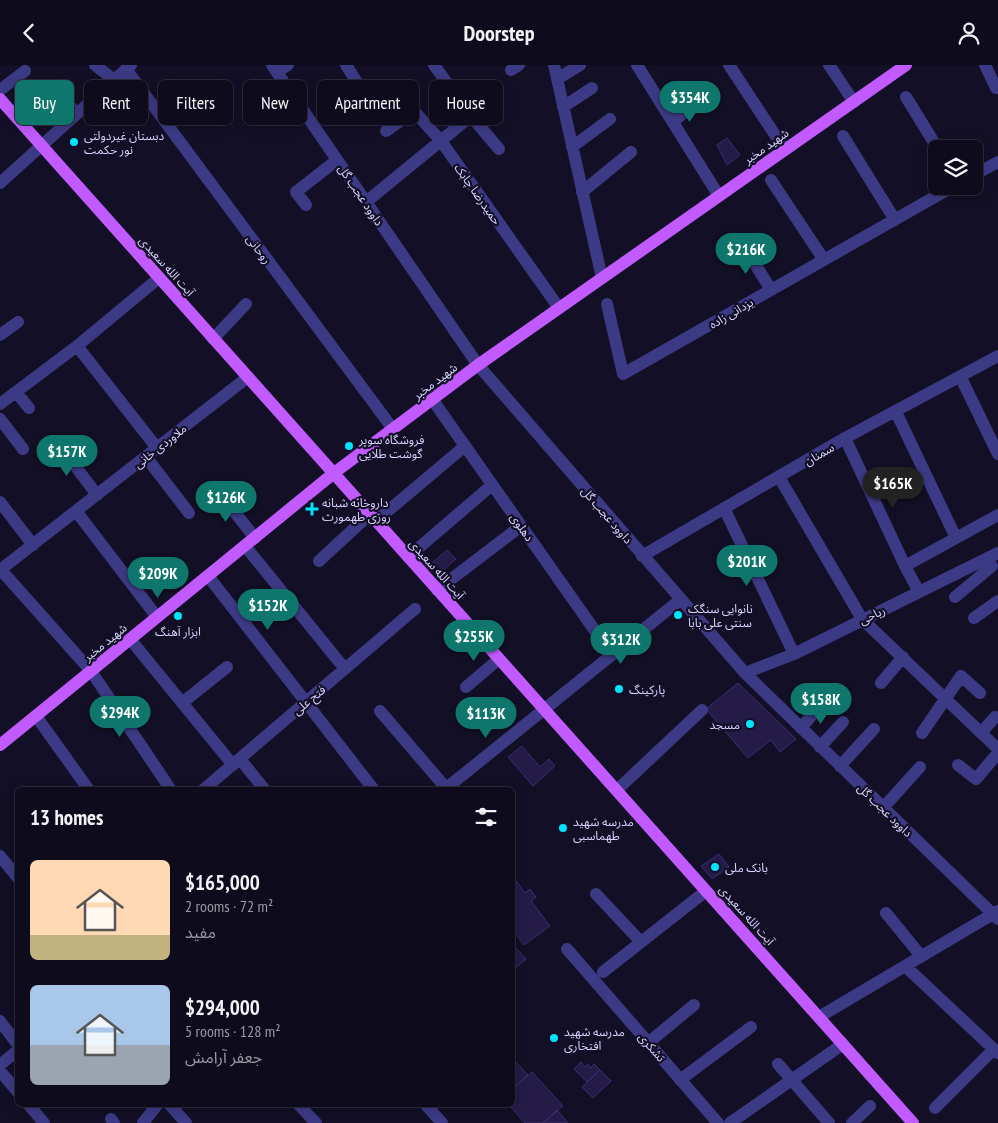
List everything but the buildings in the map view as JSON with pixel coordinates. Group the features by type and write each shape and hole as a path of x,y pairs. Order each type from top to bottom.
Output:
{"main road":[{"name":"شهید مخبر","path":"0,745 334,473 432,399 906,65"},
{"name":"آیت الله سعیدی","path":"0,99 499,659 618,789 706,891 913,1123"}],"street":[{"path":"95,65 114,80 129,67"},
{"path":"346,65 355,80"},
{"path":"434,65 445,80"},
{"path":"554,65 602,278"},
{"path":"557,79 580,65"},
{"path":"637,65 719,196"},
{"path":"729,65 785,150"},
{"path":"829,65 854,102"},
{"path":"985,65 996,88"},
{"name":"روحانی","path":"129,67 393,429"},
{"name":"داوود عجب گل","path":"279,67 286,80"},
{"path":"0,90 25,71"},
{"path":"563,107 592,88"},
{"path":"906,97 932,140"},
{"path":"0,183 40,144 84,106"},
{"path":"673,122 692,106"},
{"name":"حمیدرضا چابک","path":"386,131 414,111 441,141 559,308"},
{"name":"داوود عجب گل","path":"307,115 478,365 642,556 744,673 996,915"},
{"path":"572,147 610,119"},
{"path":"366,202 460,125"},
{"path":"479,125 499,149"},
{"path":"843,136 895,220"},
{"path":"582,192 631,152"},
{"path":"306,205 296,192 337,160"},
{"path":"983,170 998,162"},
{"path":"770,180 824,260"},
{"name":"یزدانی زاده","path":"607,304 623,374 938,195"},
{"path":"744,246 771,290"},
{"path":"28,408 6,396 77,346 160,278"},
{"path":"213,339 246,303"},
{"path":"0,335 18,322"},
{"path":"77,346 157,448"},
{"name":"سمنان","path":"642,556 845,438 998,357"},
{"name":"ملاوردی خانی","path":"0,570 248,377"},
{"path":"961,378 998,454"},
{"name":"دهلوی","path":"432,399 612,655"},
{"path":"896,412 956,538"},
{"path":"0,419 23,449"},
{"path":"845,438 905,566 919,591"},
{"path":"58,443 97,495"},
{"path":"319,561 465,445"},
{"path":"146,457 189,513"},
{"path":"779,477 862,619 998,751 976,779 958,765"},
{"path":"408,557 492,485"},
{"path":"219,492 250,541 346,669"},
{"path":"2,507 33,545"},
{"path":"724,508 794,654"},
{"path":"76,511 158,617"},
{"path":"905,566 998,515"},
{"path":"438,590 521,526"},
{"name":"ریاحی","path":"744,673 794,654 919,591 992,566 998,553"},
{"path":"955,597 992,566"},
{"path":"0,570 91,671 169,787"},
{"path":"208,575 372,787"},
{"path":"448,787 680,600"},
{"path":"974,618 998,601"},
{"name":"فتح علی","path":"207,787 414,609"},
{"path":"130,639 182,703 236,762 262,787"},
{"path":"881,683 903,657"},
{"path":"466,687 499,659"},
{"path":"182,703 227,667"},
{"path":"922,733 947,700 961,676 980,693"},
{"path":"801,728 829,695"},
{"path":"618,789 702,710"},
{"path":"380,711 443,787"},
{"path":"36,716 87,787"},
{"path":"981,733 995,717"},
{"path":"820,747 843,722"},
{"path":"840,766 874,729"},
{"path":"883,808 920,767"},
{"path":"0,856 15,874"},
{"path":"604,972 706,891"},
{"path":"596,894 641,942"},
{"path":"886,913 922,956"},
{"path":"818,1017 996,915"},
{"name":"تشکری","path":"567,949 718,1123"},
{"path":"905,966 996,1051 935,1108"},
{"path":"648,1043 694,1005"},
{"path":"0,1021 15,1041"},
{"path":"680,1080 751,1027"},
{"path":"731,1123 843,1044"},
{"path":"0,1065 15,1052"},
{"path":"778,1064 829,1123"},
{"path":"0,1071 15,1088"},
{"path":"852,1123 870,1106"},
{"path":"31,1107 44,1123"},
{"path":"143,1123 152,1107"},
{"path":"172,1107 186,1123"},
{"path":"302,1107 316,1123"},
{"path":"428,1107 442,1123"}],"place":[{"name":"دبستان غیردولتی نور حکمت","path":"74,142"},
{"name":"فروشگاه سوپر گوشت طلایی","path":"349,446"},
{"name":"داروخانه شبانه روزی طهمورث","path":"312,509"},
{"name":"نانوایی سنگک سنتی علی بابا","path":"678,615"},
{"name":"ابزار آهنگ","path":"178,616"},
{"name":"پارکینگ","path":"619,689"},
{"name":"مسجد","path":"750,724"},
{"name":"مدرسه شهید طهماسبی","path":"563,828"},
{"name":"بانک ملی","path":"715,867"},
{"name":"مدرسه شهید افتخاری","path":"554,1038"}]}
